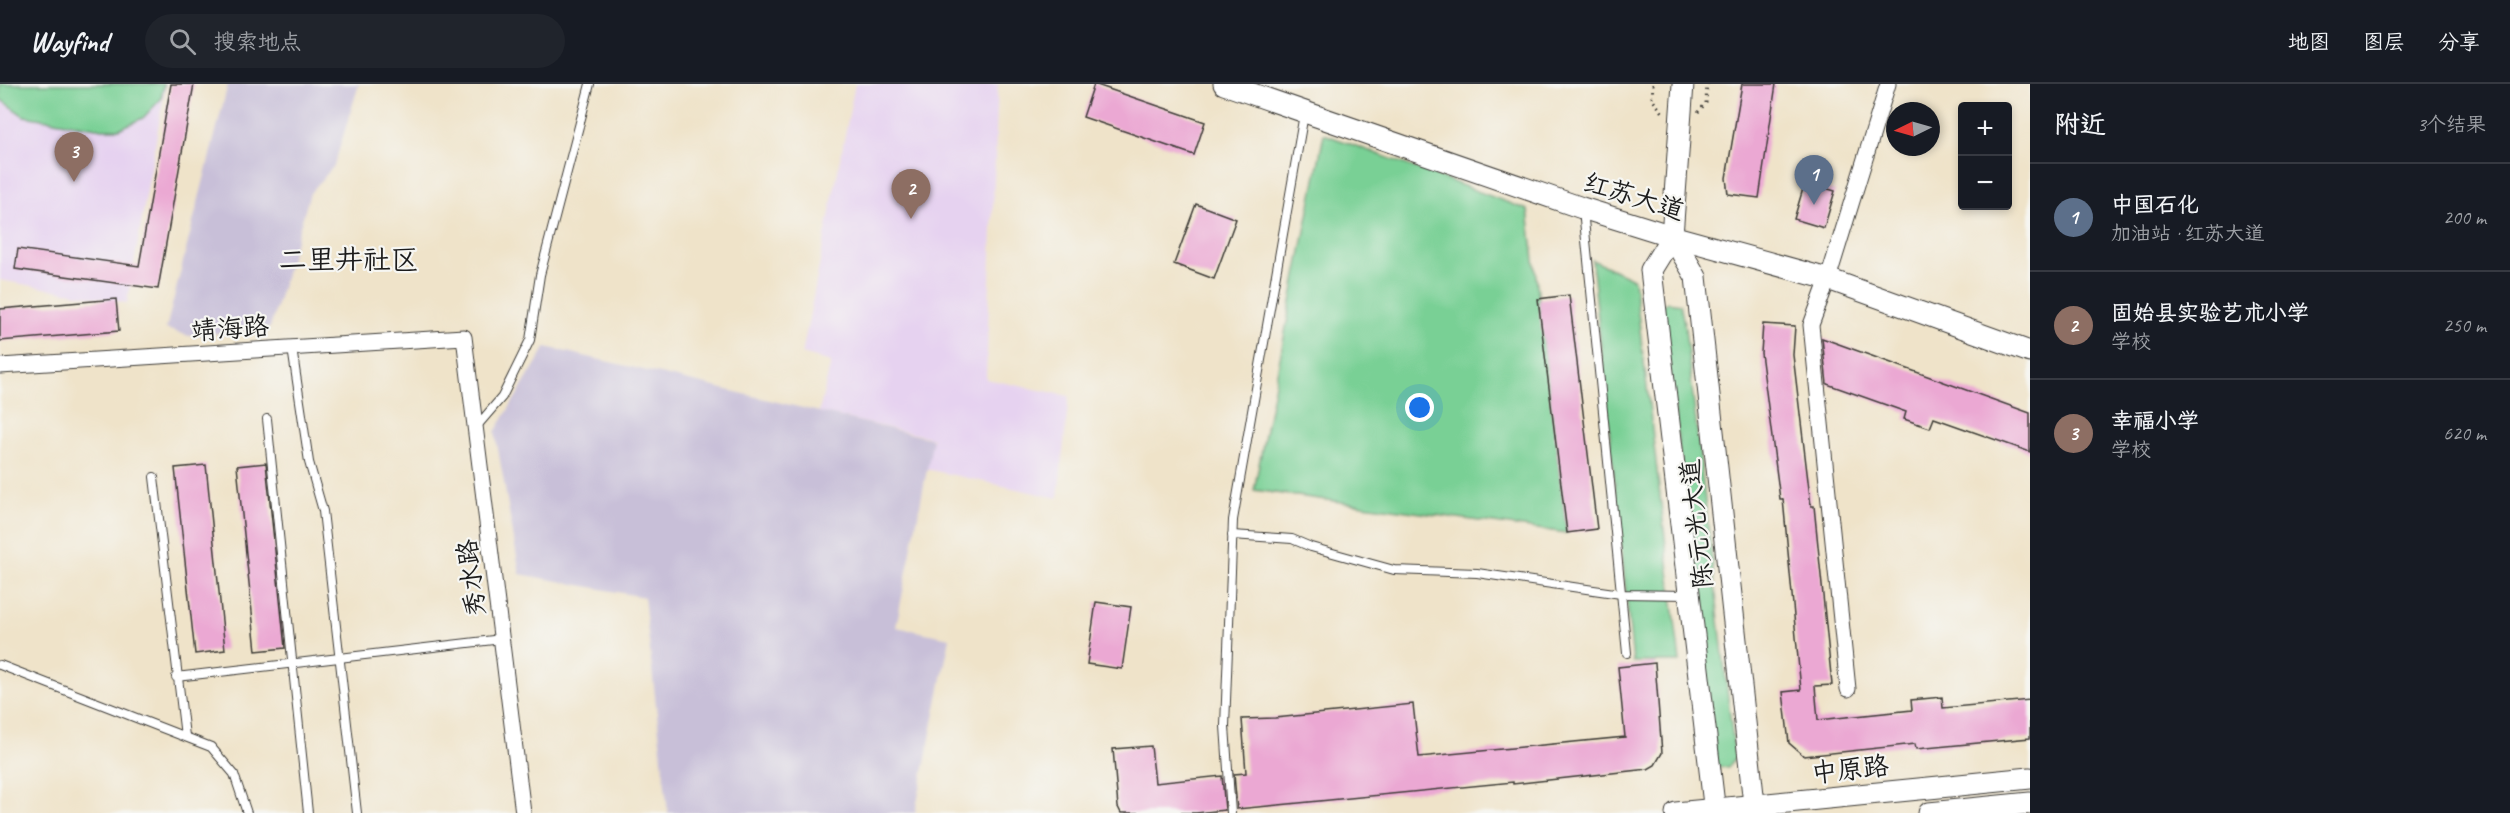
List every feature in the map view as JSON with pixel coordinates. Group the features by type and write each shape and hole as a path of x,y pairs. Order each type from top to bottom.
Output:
{"main road":[{"name":"红苏大道","path":"1224,84 1582,208 1672,236 1828,279 2030,352"},
{"name":"陈元光大道","path":"1683,84 1672,236 1651,270 1715,811"},
{"name":"陈元光大道","path":"1672,236 1696,277 1755,810"},
{"name":"中原路","path":"1676,813 1755,810 2030,778"},
{"path":"1929,813 2030,803"}],"street":[{"path":"1848,689 1811,325 1828,279 1888,84"},
{"name":"秀水路","path":"464,337 477,426 523,813"},
{"name":"靖海路","path":"0,366 464,337"}],"lane":[{"path":"477,426 502,397 530,340 540,275 590,84"},
{"path":"1232,813 1225,726 1232,535 1304,113"},
{"path":"1582,208 1627,653"},
{"path":"292,348 309,462 323,511 357,813"},
{"path":"267,419 308,813"},
{"path":"154,477 176,677 185,736"},
{"path":"1232,535 1292,539 1311,547 1394,570 1477,573 1621,594 1690,595"},
{"path":"176,677 502,639"},
{"path":"0,665 212,747 234,774 247,813"}],"shaded area":[{"path":"0,84 166,84 127,303 0,280"},
{"path":"228,84 359,84 334,166 310,193 270,328 189,336 166,329"},
{"path":"855,84 998,84 986,379 1069,396 1058,498 926,469 933,438 819,412 831,362 802,354"},
{"path":"546,347 933,439 896,627 950,638 915,813 668,813 644,597 520,574 495,432"}],"green space":[{"path":"0,84 164,84 161,99 143,118 119,129 102,129 24,116 0,99"},
{"path":"1324,134 1528,210 1567,533 1254,490"},
{"path":"1592,260 1634,279 1680,662 1633,662"},
{"path":"1668,302 1680,304 1685,328 1735,758 1728,768 1717,766 1662,305"}],"building":[{"path":"171,84 194,84 158,289 15,269 18,249 139,266"},
{"path":"1094,84 1205,122 1194,155 1083,117"},
{"path":"1742,84 1776,84 1759,198 1728,194 1726,178"},
{"path":"1805,182 1835,191 1824,228 1794,219"},
{"path":"1196,204 1236,219 1214,279 1174,264"},
{"path":"1569,295 1597,529 1567,533 1538,299"},
{"path":"116,299 119,331 0,341 0,309"},
{"path":"1763,324 1795,326 1793,355 1811,506 1814,506 1832,685 1815,686 1818,720 1912,710 1911,700 1942,697 1943,708 2030,700 2030,738 1916,749 1915,744 1804,756 1789,743 1783,692 1801,690 1783,499 1780,499 1761,353"},
{"path":"1822,338 2030,413 2030,452 1934,418 1930,428 1904,419 1906,412 1827,384"},
{"path":"266,463 285,648 256,651 237,466"},
{"path":"206,465 225,650 195,654 175,468"},
{"path":"1096,602 1131,607 1122,669 1087,664"},
{"path":"1655,663 1662,753 1655,765 1648,769 1513,784 1513,782 1237,809 1234,774 1246,773 1242,719 1275,718 1413,704 1419,757 1625,737 1618,667"},
{"path":"1151,746 1155,783 1222,776 1225,810 1196,813 1121,813 1118,807 1113,749"}],"place":[{"name":"幸福小学","path":"74,182"},
{"name":"中国石化","path":"1814,205"},
{"name":"固始县实验艺术小学","path":"911,219"}],"district":[{"name":"二里井社区","path":"349,259"}]}
